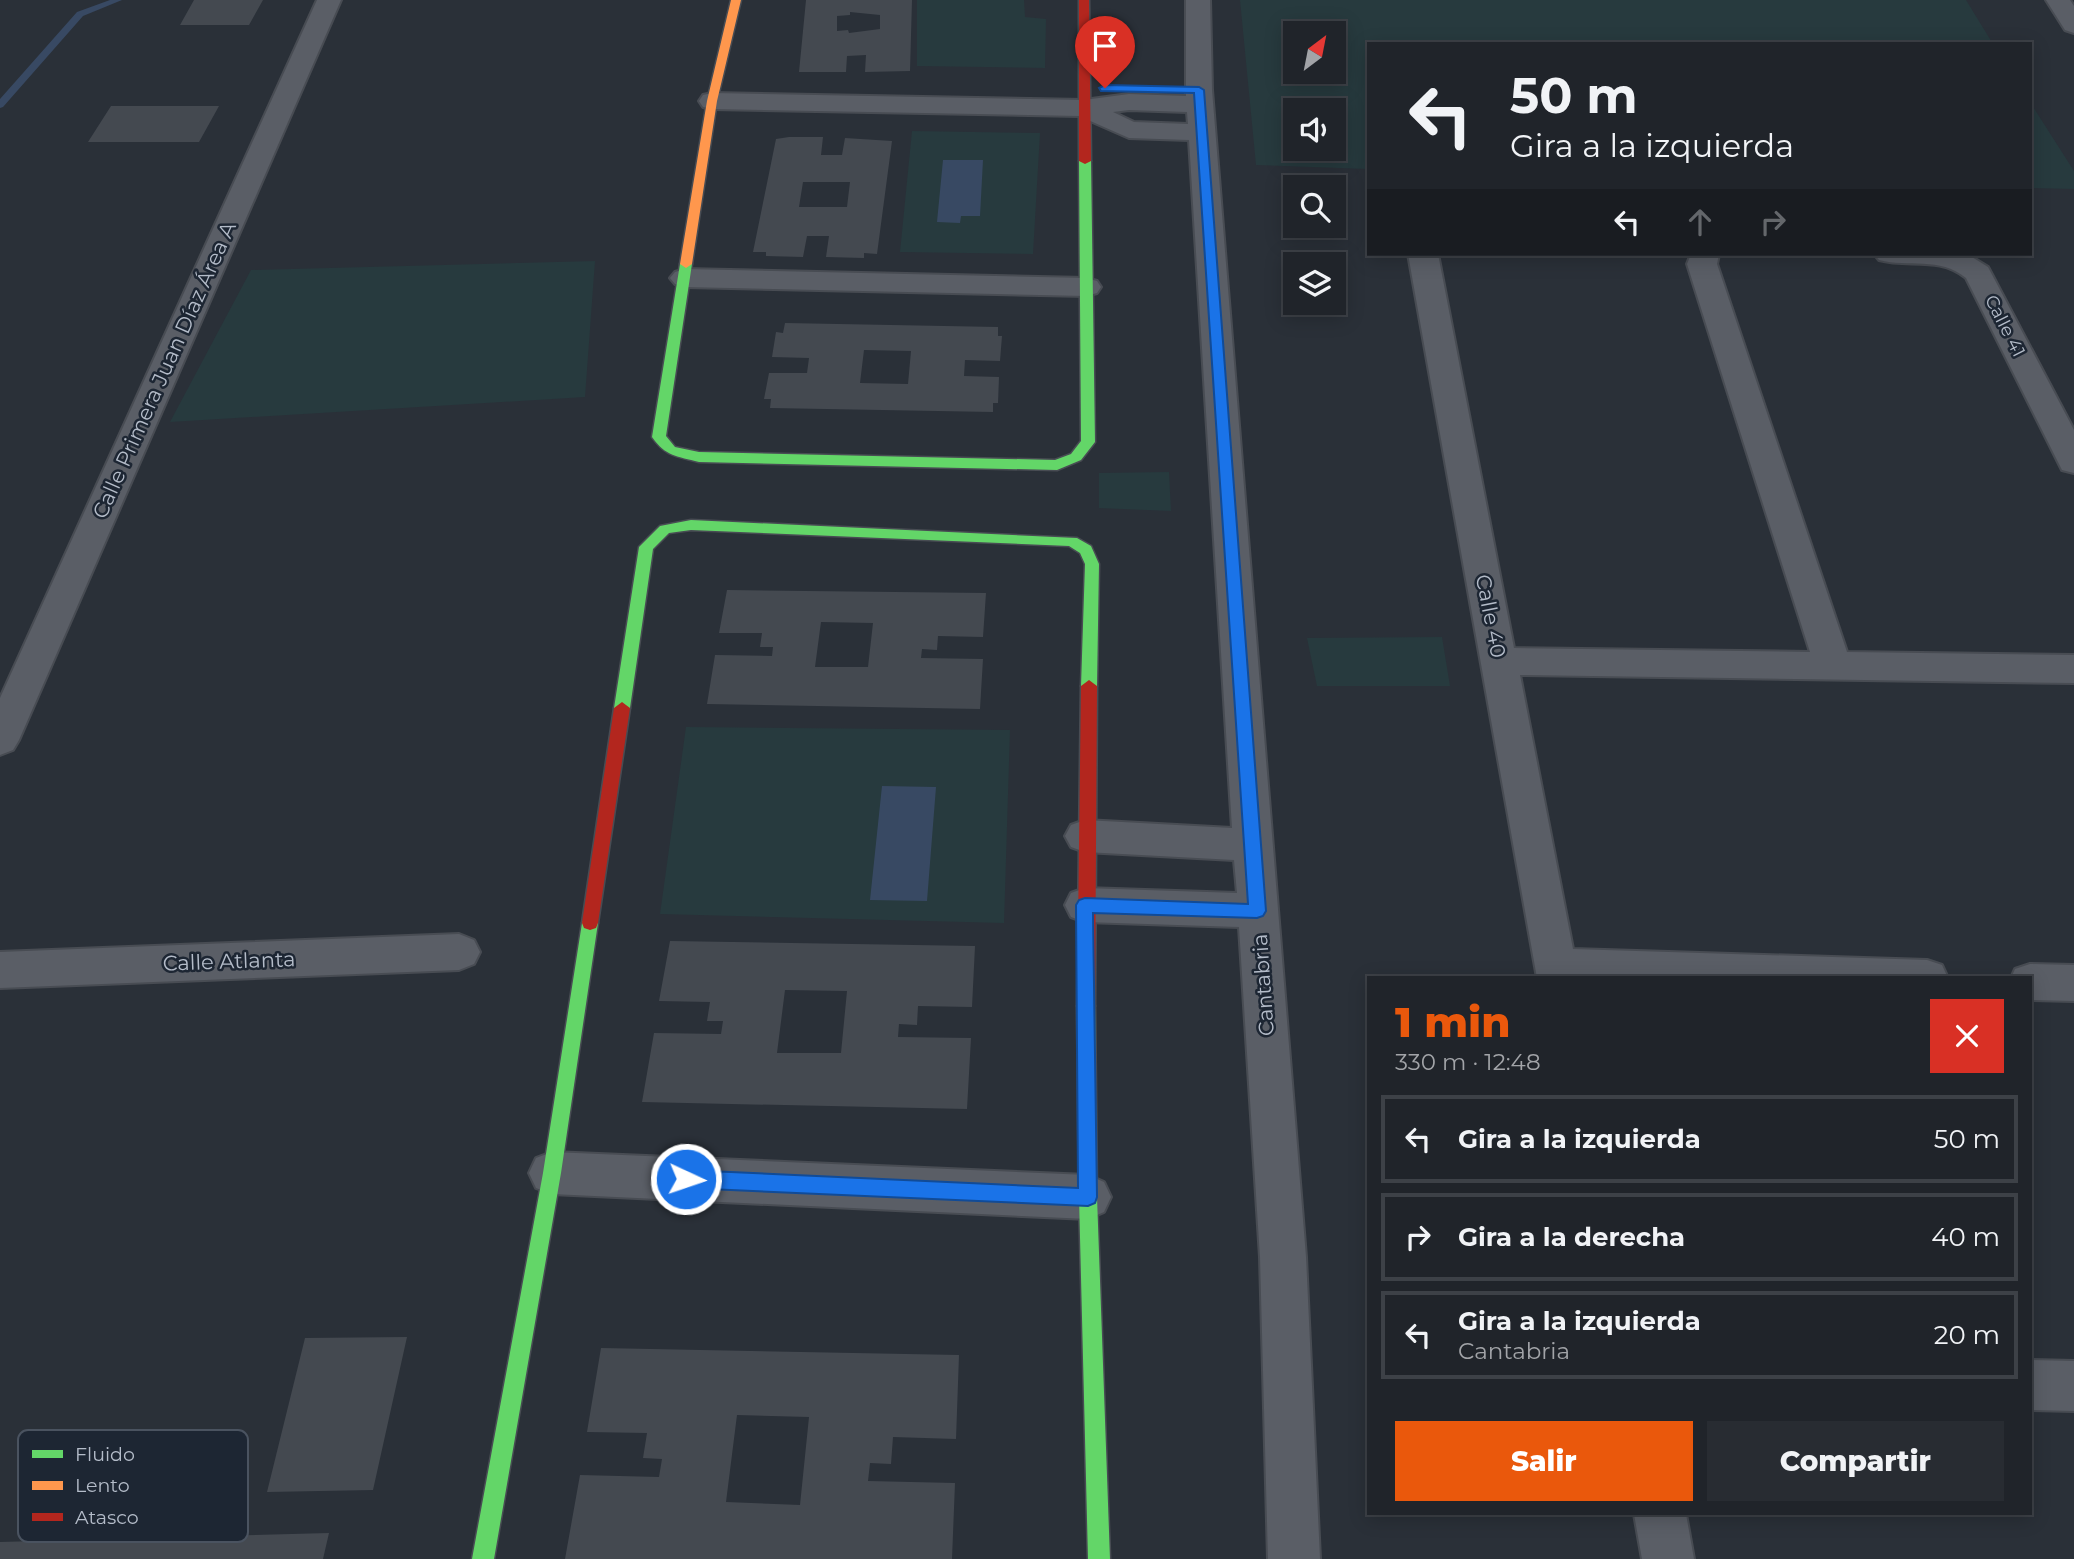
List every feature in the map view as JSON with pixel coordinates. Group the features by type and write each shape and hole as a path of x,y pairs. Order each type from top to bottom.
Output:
{"street":[{"name":"Calle Primera Juan Díaz Área A","path":"0,740 329,0"},
{"path":"736,0 712,101 659,437 670,450 699,457 1057,465 1076,457 1088,442 1084,0"},
{"name":"Cantabria","path":"1198,0 1200,108 1283,1257 1294,1559"},
{"path":"2058,0 2074,25"},
{"path":"712,101 1084,98 1200,108"},
{"path":"1084,98 1129,130 1200,108"},
{"name":"Calle 40","path":"1423,256 1557,972"},
{"path":"1704,256 1702,264 1833,666"},
{"name":"Calle 41","path":"1928,256 1967,262 1978,273 2074,462"},
{"path":"685,278 1086,287"},
{"path":"483,1559 552,1173 646,547 664,529 691,525 1072,541 1086,550 1093,564 1085,905 1088,1197 1099,1559"},
{"path":"1500,661 2074,669"},
{"path":"1085,825 1252,834"},
{"path":"1085,905 1257,911"},
{"name":"Calle Atlanta","path":"0,970 459,952"},
{"path":"1557,972 1804,976"},
{"path":"2032,982 2074,983"},
{"path":"552,1173 1088,1197"},
{"path":"2032,1385 2074,1386"},
{"path":"1660,1515 1668,1559"}],"green space":[{"path":"917,0 1024,0 1025,17 1046,19 1045,68 917,66"},
{"path":"1240,0 1966,0 1992,42 1367,42 1367,169 1256,165"},
{"path":"2032,105 2074,171 2074,189 2032,188"},
{"path":"912,131 1040,133 1033,254 900,252"},
{"path":"595,261 585,397 170,422 251,270"},
{"path":"1169,472 1171,511 1099,508 1099,473"},
{"path":"1442,637 1450,686 1317,686 1307,638"},
{"path":"686,727 1010,730 1004,923 660,914"}],"water":[{"path":"943,160 983,160 980,216 961,216 960,223 937,222"},
{"path":"882,786 936,787 927,901 870,900"}],"building":[{"path":"194,0 263,0 249,25 180,25"},
{"path":"806,0 912,0 910,71 865,72 866,55 847,56 846,72 799,72","holes":["850,12 880,15 880,29 849,33 848,30 837,31 837,16 850,15"]},
{"path":"111,106 219,106 199,142 88,142"},
{"path":"823,137 821,155 842,155 845,138 892,141 877,254 864,253 864,258 826,257 829,236 807,236 803,257 766,256 766,252 753,252 776,139","holes":["803,182 850,182 847,207 799,207"]},
{"path":"785,323 998,327 998,336 1002,336 1000,361 965,360 964,376 999,377 998,403 993,403 993,412 770,408 771,399 764,399 769,373 807,373 809,358 772,357 776,332 783,333","holes":["864,350 911,351 908,384 860,383"]},
{"path":"727,590 986,593 983,637 938,636 937,650 922,649 921,658 983,659 980,709 707,704 715,655 772,656 773,647 760,647 762,633 719,633","holes":["821,622 873,623 868,667 815,667"]},
{"path":"670,941 975,946 972,1007 918,1006 917,1025 899,1024 898,1037 971,1038 967,1109 642,1102 654,1033 721,1034 723,1021 707,1021 710,1002 659,1001","holes":["785,990 847,991 841,1053 777,1053"]},
{"path":"407,1337 373,1490 267,1492 305,1338"},
{"path":"601,1348 959,1355 956,1439 893,1437 891,1464 870,1463 868,1481 955,1483 952,1559 565,1559 580,1475 659,1477 662,1459 643,1458 647,1433 587,1432","holes":["737,1415 809,1417 800,1505 726,1502"]},
{"path":"329,1533 323,1559 0,1559 0,1542 248,1542 248,1535"}],"waterway":[{"path":"0,105 80,14 118,0"}],"traffic: fast":[{"path":"686,264 659,437 670,450 699,457 1057,465 1076,457 1088,442 1085,161"},
{"path":"622,708 646,547 665,529 691,525 1072,541 1086,550 1092,564 1089,686"},
{"path":"483,1559 552,1173 590,923"},
{"path":"1086,1006 1088,1197 1099,1559"}],"traffic: slow":[{"path":"686,264 712,101 736,0"}],"traffic: jam":[{"path":"1084,0 1085,161"},
{"path":"1086,1006 1089,686"},
{"path":"590,923 622,708"}],"route":[{"path":"686,1179 1088,1197 1085,905 1257,911 1199,90 1105,88"}]}
